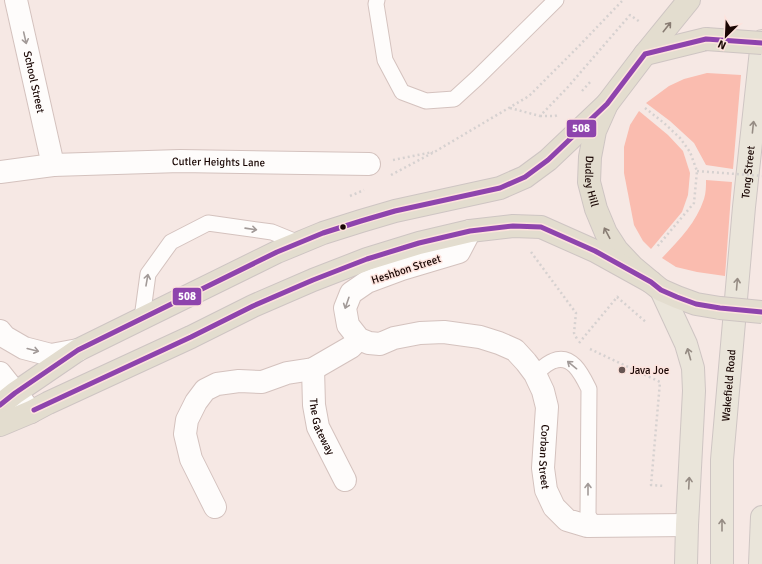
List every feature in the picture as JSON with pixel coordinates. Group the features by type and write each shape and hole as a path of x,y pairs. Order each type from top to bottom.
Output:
{"highway":[{"name":"Dudley Hill","path":"690,0 645,54 607,104 595,131 590,157 590,182 596,209 606,233 617,250 656,286 677,297 696,304 762,312"},
{"path":"645,54 706,38 762,42"},
{"path":"8,399 78,350 277,252 323,233 361,221 395,211 500,188 525,177 548,160 607,104"},
{"path":"0,424 31,412 254,306 313,280 367,259 470,231 513,226 541,227 595,251 656,286"}],"main road":[{"name":"Tong Street","path":"744,207 762,42"},
{"name":"Wakefield Road","path":"722,564 722,460 744,207"},
{"path":"656,286 686,344 693,368 694,391 686,564"},
{"path":"760,564 762,517"}],"street":[{"name":"School Street","path":"16,0 53,165"},
{"name":"Cutler Heights Lane","path":"0,172 53,165 180,161 369,164"},
{"name":"Heshbon Street","path":"359,339 348,326 345,308 351,293 367,282 402,269 459,252 470,231"},
{"path":"0,331 5,337 24,348 51,355 78,350"},
{"name":"Corban Street","path":"359,339 369,343 380,344 394,338 420,333 444,332 480,337 515,350 526,362 543,390 546,407 543,468 546,490 554,506 567,520 587,526 687,525"},
{"path":"215,507 191,459 185,434 187,420 196,402 205,390 217,384 239,381 262,382 287,373 312,369 351,347 359,339"},
{"name":"The Gateway","path":"312,369 314,406 318,427 345,480"},
{"path":"0,373 8,399 31,412"}],"lane":[{"path":"377,0 376,4 385,60 402,92 426,101 454,99 556,0"},
{"path":"142,318 148,274 171,242 208,223 272,232 299,243"},
{"path":"534,374 553,361 563,359 571,362 582,375 588,389 588,515 595,526"}],"path":[{"path":"391,175 436,151 529,96 623,0"},
{"path":"540,116 567,88 630,14 640,22"},
{"path":"510,108 540,116 555,116 560,114"},
{"path":"645,108 680,138 690,152 697,171 694,203 656,248"},
{"path":"369,164 436,151"},
{"path":"697,171 762,176"},
{"path":"344,199 364,189"},
{"path":"513,226 576,313 574,333 579,344 622,291"},
{"path":"617,297 648,324"},
{"path":"586,347 660,382 651,485 668,486"}],"shaded area":[{"path":"707,73 741,75 733,169 706,165 694,143 670,121 646,103 669,86 684,79"},
{"path":"639,111 668,135 683,151 690,173 688,195 682,212 651,249 643,241 634,225 624,173 624,147 630,125"},
{"path":"706,180 732,182 725,276 676,267 662,258 686,231 701,208 705,197"}],"transit line":[{"name":"508","path":"0,405 78,350 277,252 323,233 361,221 395,211 500,188 525,177 548,160 607,104 645,54 706,39 762,43"},
{"name":"508","path":"34,410 191,337 253,306 313,280 367,259 419,243 470,231 513,226 541,227 595,251 651,282 661,290 677,297 696,304 762,312"}],"place":[{"name":"Java Joe","path":"622,370"}]}
